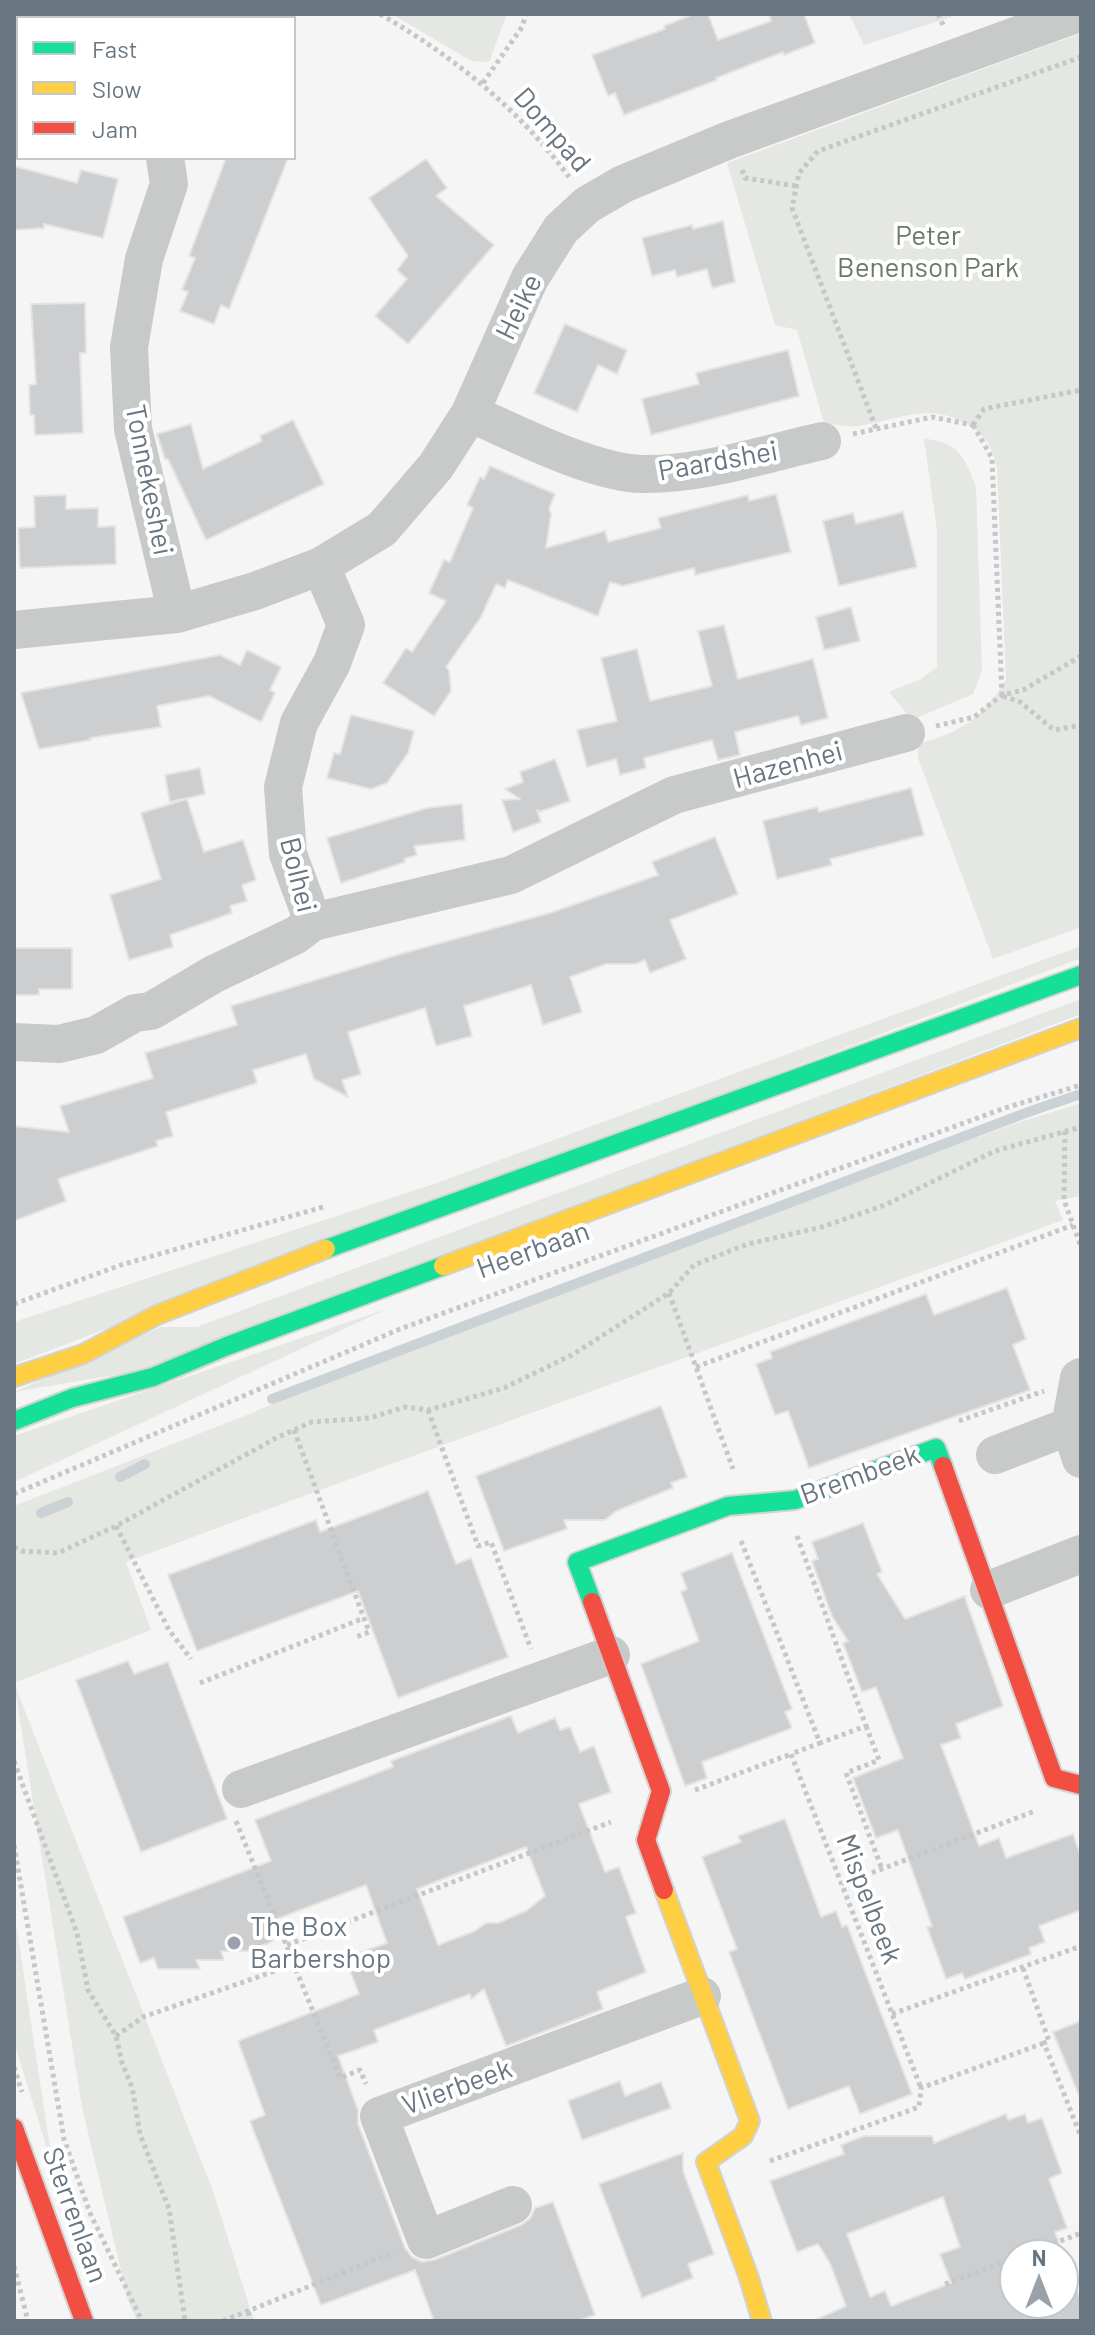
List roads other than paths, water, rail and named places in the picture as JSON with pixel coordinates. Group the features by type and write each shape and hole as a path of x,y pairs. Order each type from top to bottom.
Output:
{"main road":[{"path":"14,1377 83,1354 157,1315 309,1255 1081,975"},
{"name":"Heerbaan","path":"14,1421 72,1398 153,1377 257,1335 1081,1028"},
{"name":"Brembeek","path":"611,1655 577,1562 736,1505 795,1500 936,1448 1054,1778 1074,1783"},
{"path":"611,1655 661,1791 646,1840 750,2121 743,2136 706,2162 762,2321"},
{"name":"Sterrenlaan","path":"14,2128 84,2321"}],"street":[{"name":"Heike","path":"14,630 177,614 255,591 321,566 382,529 436,466 470,413 530,278 561,229 587,205 623,184 729,140 1076,14"},
{"name":"Tonnekeshei","path":"165,160 169,184 144,259 129,347 133,429 177,614"},
{"name":"Paardshei","path":"470,413 552,449 639,474 682,472 822,441"},
{"name":"Bolhei","path":"14,1042 59,1044 96,1035 135,1013 151,1011 214,974 296,935 313,922 288,854 283,787 299,723 332,663 346,625 321,566"},
{"name":"Hazenhei","path":"313,922 511,875 674,795 906,733"},
{"path":"995,1455 1075,1442 1080,1378"},
{"path":"989,1590 1081,1554"},
{"path":"241,1789 611,1655"},
{"name":"Vlierbeek","path":"513,2205 426,2240 379,2116 702,1996"}],"waterway":[{"path":"272,1399 1081,1094"},
{"path":"120,1477 145,1464"},
{"path":"41,1513 68,1502"}],"place":[{"name":"The Box Barbershop","path":"234,1943"}],"park label":[{"name":"Peter Benenson Park","path":"928,252"}]}
